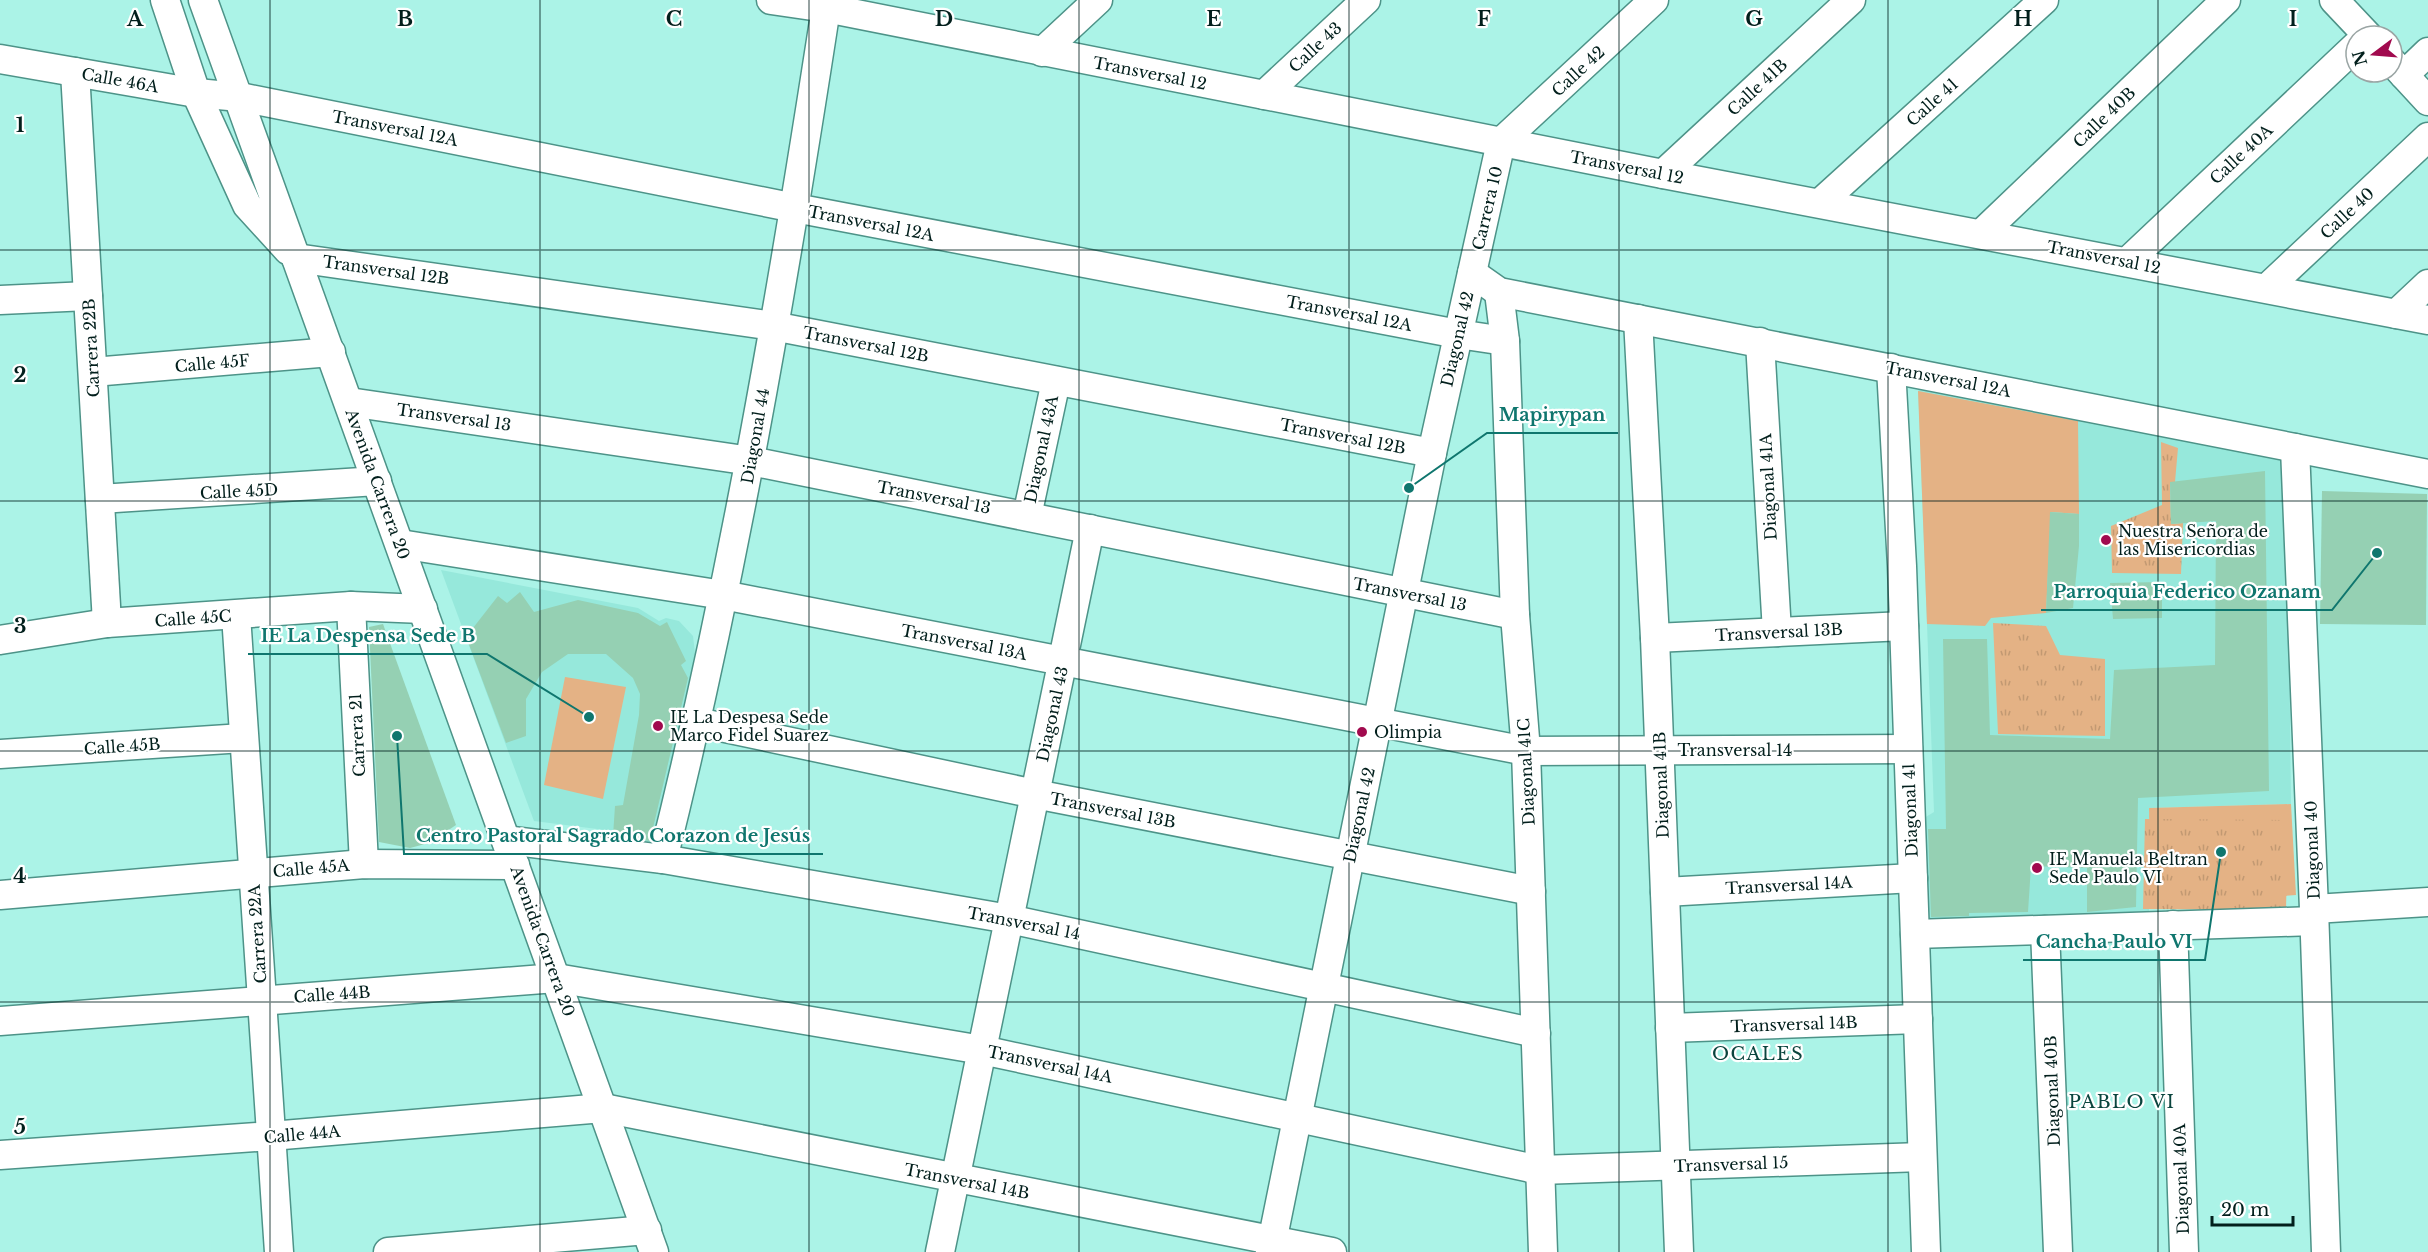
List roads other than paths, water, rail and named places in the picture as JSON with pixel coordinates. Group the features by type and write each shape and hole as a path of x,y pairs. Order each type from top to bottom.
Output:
{"street":[{"name":"Avenida Carrera 20","path":"165,0 196,93 247,205 296,258"},
{"name":"Avenida Carrera 20","path":"203,0 240,97 651,1241"},
{"path":"1042,52 1098,0"},
{"name":"Calle 43","path":"1264,95 1366,0"},
{"name":"Calle 42","path":"1502,142 1654,0"},
{"name":"Calle 41B","path":"1663,174 1851,0"},
{"name":"Calle 41","path":"1820,203 2044,0"},
{"name":"Calle 40B","path":"1981,234 2226,0"},
{"path":"2334,0 2356,24"},
{"name":"Transversal 12","path":"787,2 830,4 1042,52 1663,174 2428,320"},
{"name":"Diagonal 44","path":"663,859 697,722 751,461 830,4"},
{"path":"2404,66 2428,52"},
{"name":"Calle 40A","path":"2127,262 2344,57"},
{"name":"Calle 46A","path":"0,59 196,93 240,97"},
{"name":"Carrera 22B","path":"75,72 107,623"},
{"path":"2404,75 2428,101"},
{"name":"Transversal 12A","path":"240,97 795,208 1505,341"},
{"name":"Calle 40","path":"2267,288 2428,137"},
{"name":"Carrera 10","path":"1472,273 1502,142"},
{"name":"Transversal 12B","path":"296,258 773,326 1432,453"},
{"name":"Transversal 12A","path":"1472,273 1499,292 2428,474"},
{"name":"Diagonal 42","path":"1271,1246 1432,453 1472,273"},
{"path":"2396,314 2428,284"},
{"name":"Diagonal 41C","path":"1499,292 1505,341 1515,615 1526,751 1543,1252"},
{"path":"0,300 88,296"},
{"name":"Diagonal 41B","path":"1638,319 1655,638 1679,1252"},
{"name":"Diagonal 41A","path":"1760,342 1777,632"},
{"name":"Calle 45F","path":"93,372 331,352"},
{"name":"Diagonal 41","path":"1891,368 1904,626 1926,1252"},
{"name":"Diagonal 43A","path":"1027,516 1056,381"},
{"name":"Transversal 13","path":"348,402 751,461 1515,615"},
{"name":"Diagonal 40","path":"2295,448 2326,1252"},
{"name":"Calle 45D","path":"100,499 377,482"},
{"name":"Diagonal 43","path":"940,1252 1090,529"},
{"name":"Transversal 13A","path":"400,544 723,595 1526,751"},
{"name":"Calle 45C","path":"0,640 107,623 351,606 423,609"},
{"name":"Carrera 21","path":"351,606 364,864"},
{"name":"Carrera 22A","path":"236,615 279,1252"},
{"name":"Transversal 13B","path":"1655,638 1904,626"},
{"name":"Transversal 13B","path":"697,722 1035,794 1531,891"},
{"name":"Calle 45B","path":"0,754 243,738"},
{"name":"Transversal 14","path":"1526,751 1908,749"},
{"name":"Calle 45A","path":"0,895 511,853"},
{"name":"Transversal 14","path":"511,853 663,859 1009,919 1536,1033"},
{"name":"Transversal 14A","path":"1665,892 1913,878"},
{"path":"1915,934 2173,925 2314,915 2428,902"},
{"name":"Diagonal 40A","path":"2173,925 2184,1252"},
{"name":"Diagonal 40B","path":"2045,930 2058,1252"},
{"name":"Transversal 14A","path":"556,978 982,1050 1540,1170"},
{"name":"Calle 44B","path":"0,1021 556,978"},
{"name":"Transversal 14B","path":"1670,1028 1918,1019"},
{"name":"Transversal 14B","path":"603,1108 955,1178 1271,1246 1332,1252"},
{"name":"Calle 44A","path":"0,1155 271,1136 603,1108"},
{"name":"Transversal 15","path":"1540,1170 1923,1157"},
{"path":"388,1252 651,1241"}],"place":[{"name":"Mapirypan","path":"1409,488"},
{"name":"Nuestra Señora de las Misericordias","path":"2106,540"},
{"name":"Parroquia Federico Ozanam","path":"2377,553"},
{"name":"IE La Despensa Sede B","path":"589,717"},
{"name":"IE La Despesa Sede Marco Fidel Suarez","path":"658,726"},
{"name":"Olimpia","path":"1362,732"},
{"name":"Centro Pastoral Sagrado Corazon de Jesús","path":"397,736"},
{"name":"Cancha Paulo VI","path":"2221,852"},
{"name":"IE Manuela Beltran Sede Paulo VI","path":"2037,868"}],"district":[{"name":"OCALES","path":"1758,1054"},
{"name":"PABLO VI","path":"2122,1102"}]}
